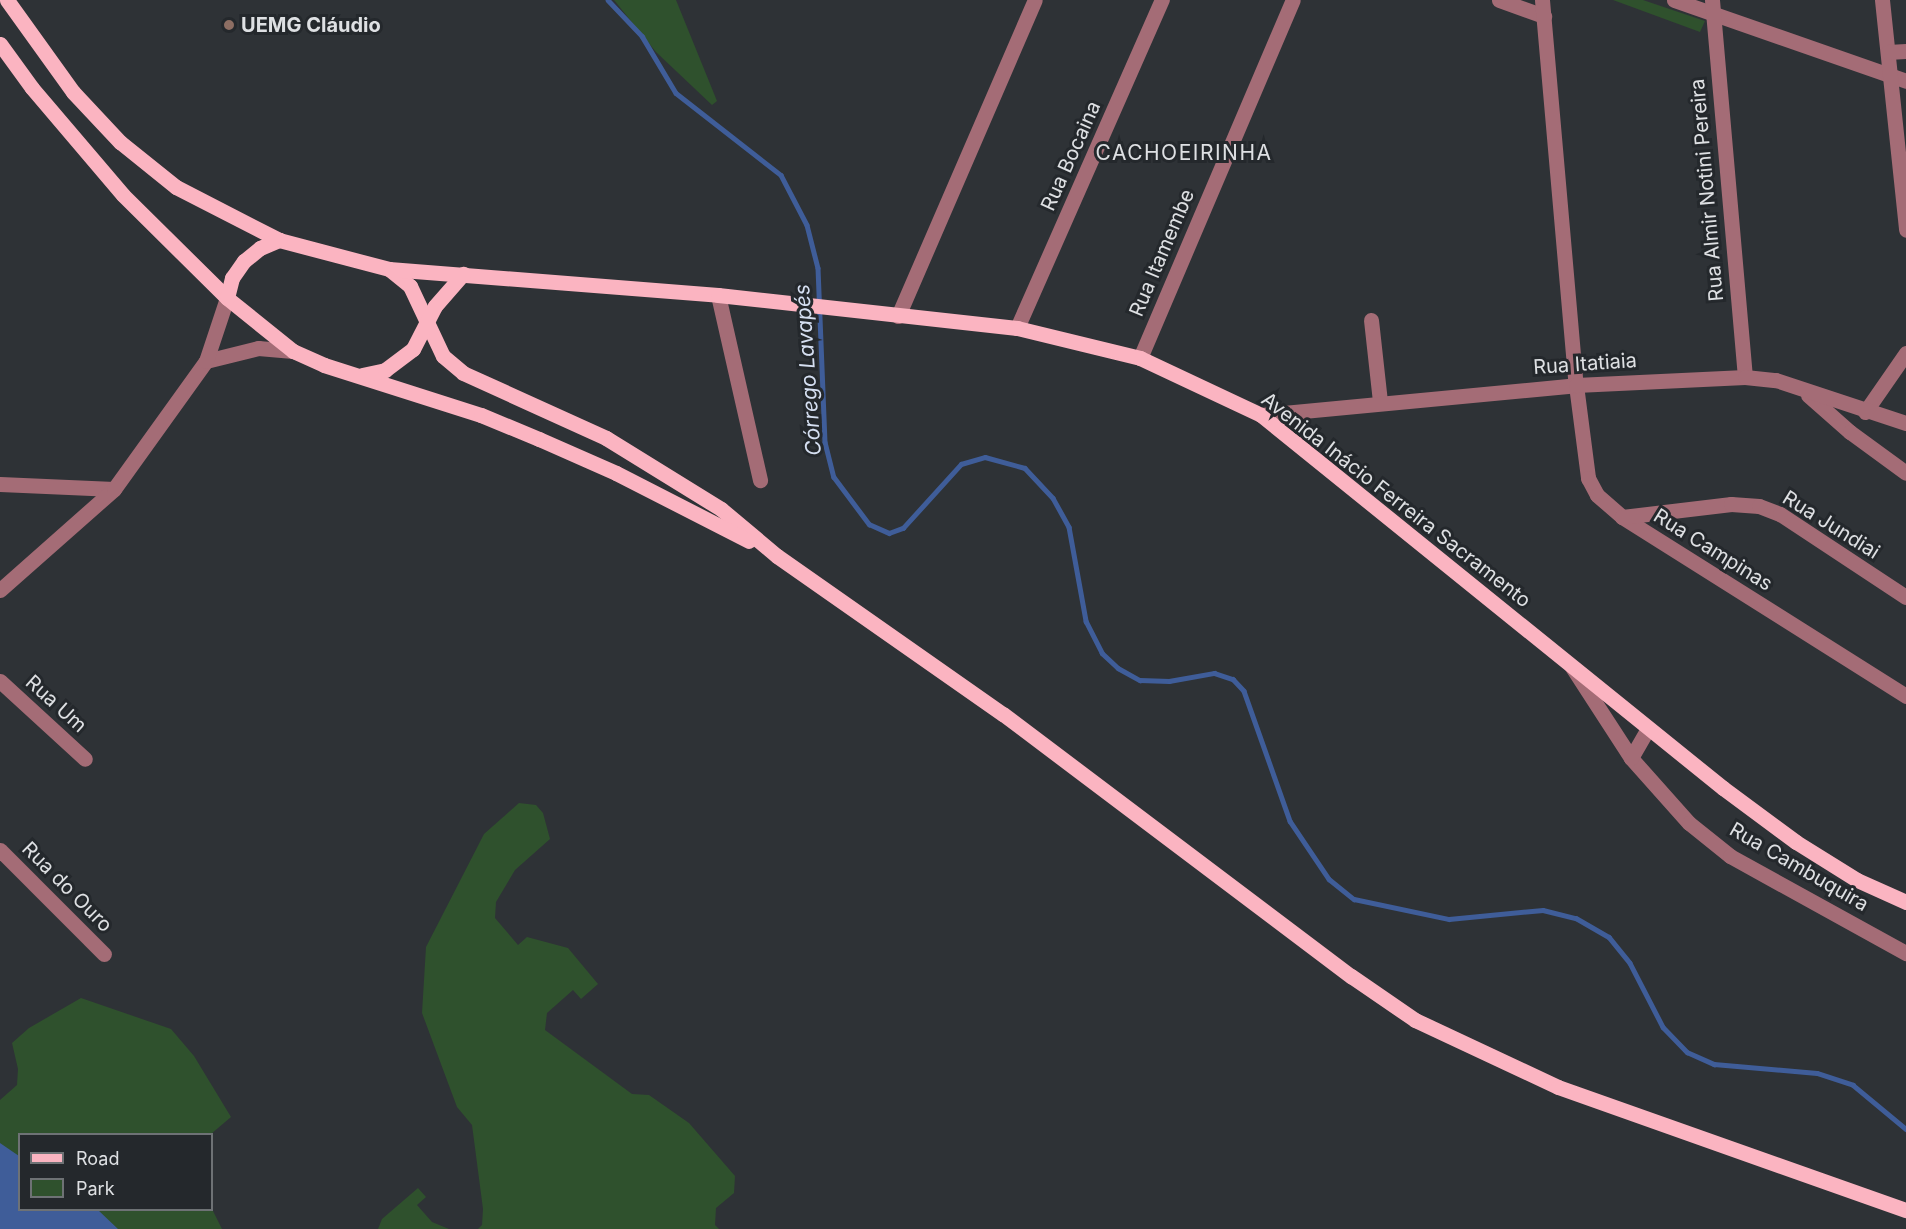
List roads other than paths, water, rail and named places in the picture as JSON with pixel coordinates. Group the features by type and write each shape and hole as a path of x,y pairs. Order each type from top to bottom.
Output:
{"main road":[{"name":"Avenida Inácio Ferreira Sacramento","path":"7,0 73,92 120,142 176,187 279,240 389,269 463,274 551,285 718,296 1017,328 1140,358 1261,416 1571,665 1647,730 1796,842 1857,880 1906,902"},
{"path":"0,44 32,88 123,195 227,298 293,351 539,439 616,473 777,556"},
{"path":"227,298 232,278 244,261 260,248 279,240"},
{"path":"389,269 418,298 425,326 443,356 464,373 606,438 721,509 777,556 1003,714 1416,1020 1558,1087 1906,1210"},
{"path":"359,375 385,370 412,349 435,306 463,274"}],"street":[{"path":"898,316 1035,0"},
{"name":"Rua Bocaina","path":"1017,328 1162,0"},
{"name":"Rua Itamembe","path":"1140,358 1293,0"},
{"path":"1499,0 1544,16"},
{"name":"Rua Campinas","path":"1542,0 1576,385 1588,478 1597,495 1622,517 1906,696"},
{"path":"1674,0 1712,6 1906,81"},
{"path":"1882,0 1906,230"},
{"name":"Rua Almir Notini Pereira","path":"1712,6 1745,377"},
{"path":"1888,52 1906,51"},
{"path":"718,296 760,480"},
{"path":"0,590 114,489 206,361 227,298"},
{"path":"1371,320 1380,401"},
{"path":"206,361 258,348 293,351"},
{"path":"1865,412 1906,353"},
{"name":"Rua Itatiaia","path":"1261,416 1380,401 1576,385 1745,377 1801,389 1865,412 1906,423"},
{"path":"1801,389 1850,432 1906,473"},
{"path":"0,484 114,489"},
{"name":"Rua Jundiai","path":"1622,517 1731,504 1759,506 1780,514 1906,597"},
{"name":"Rua Cambuquira","path":"1571,665 1631,758 1689,823 1730,856 1906,953"},
{"name":"Rua Um","path":"0,681 85,759"},
{"path":"1631,758 1647,730"},
{"name":"Rua do Ouro","path":"0,850 104,954"}],"water":[{"path":"0,1143 18,1155 18,1211 99,1211 118,1229 0,1229"}],"waterway":[{"name":"Córrego Lavapés","path":"608,0 642,36 676,93 781,175 807,225 818,268 825,442 834,477 869,524 889,533 903,528 961,464 985,457 1025,468 1053,498 1069,527 1086,621 1102,653 1118,668 1140,680 1169,681 1214,673 1233,679 1244,691 1290,821 1329,879 1354,899 1449,919 1543,910 1576,918 1609,937 1630,963 1663,1027 1687,1052 1714,1064 1817,1073 1853,1085 1906,1129"}],"place":[{"name":"UEMG Cláudio","path":"229,25"}],"district":[{"name":"CACHOEIRINHA","path":"1184,153"}]}
